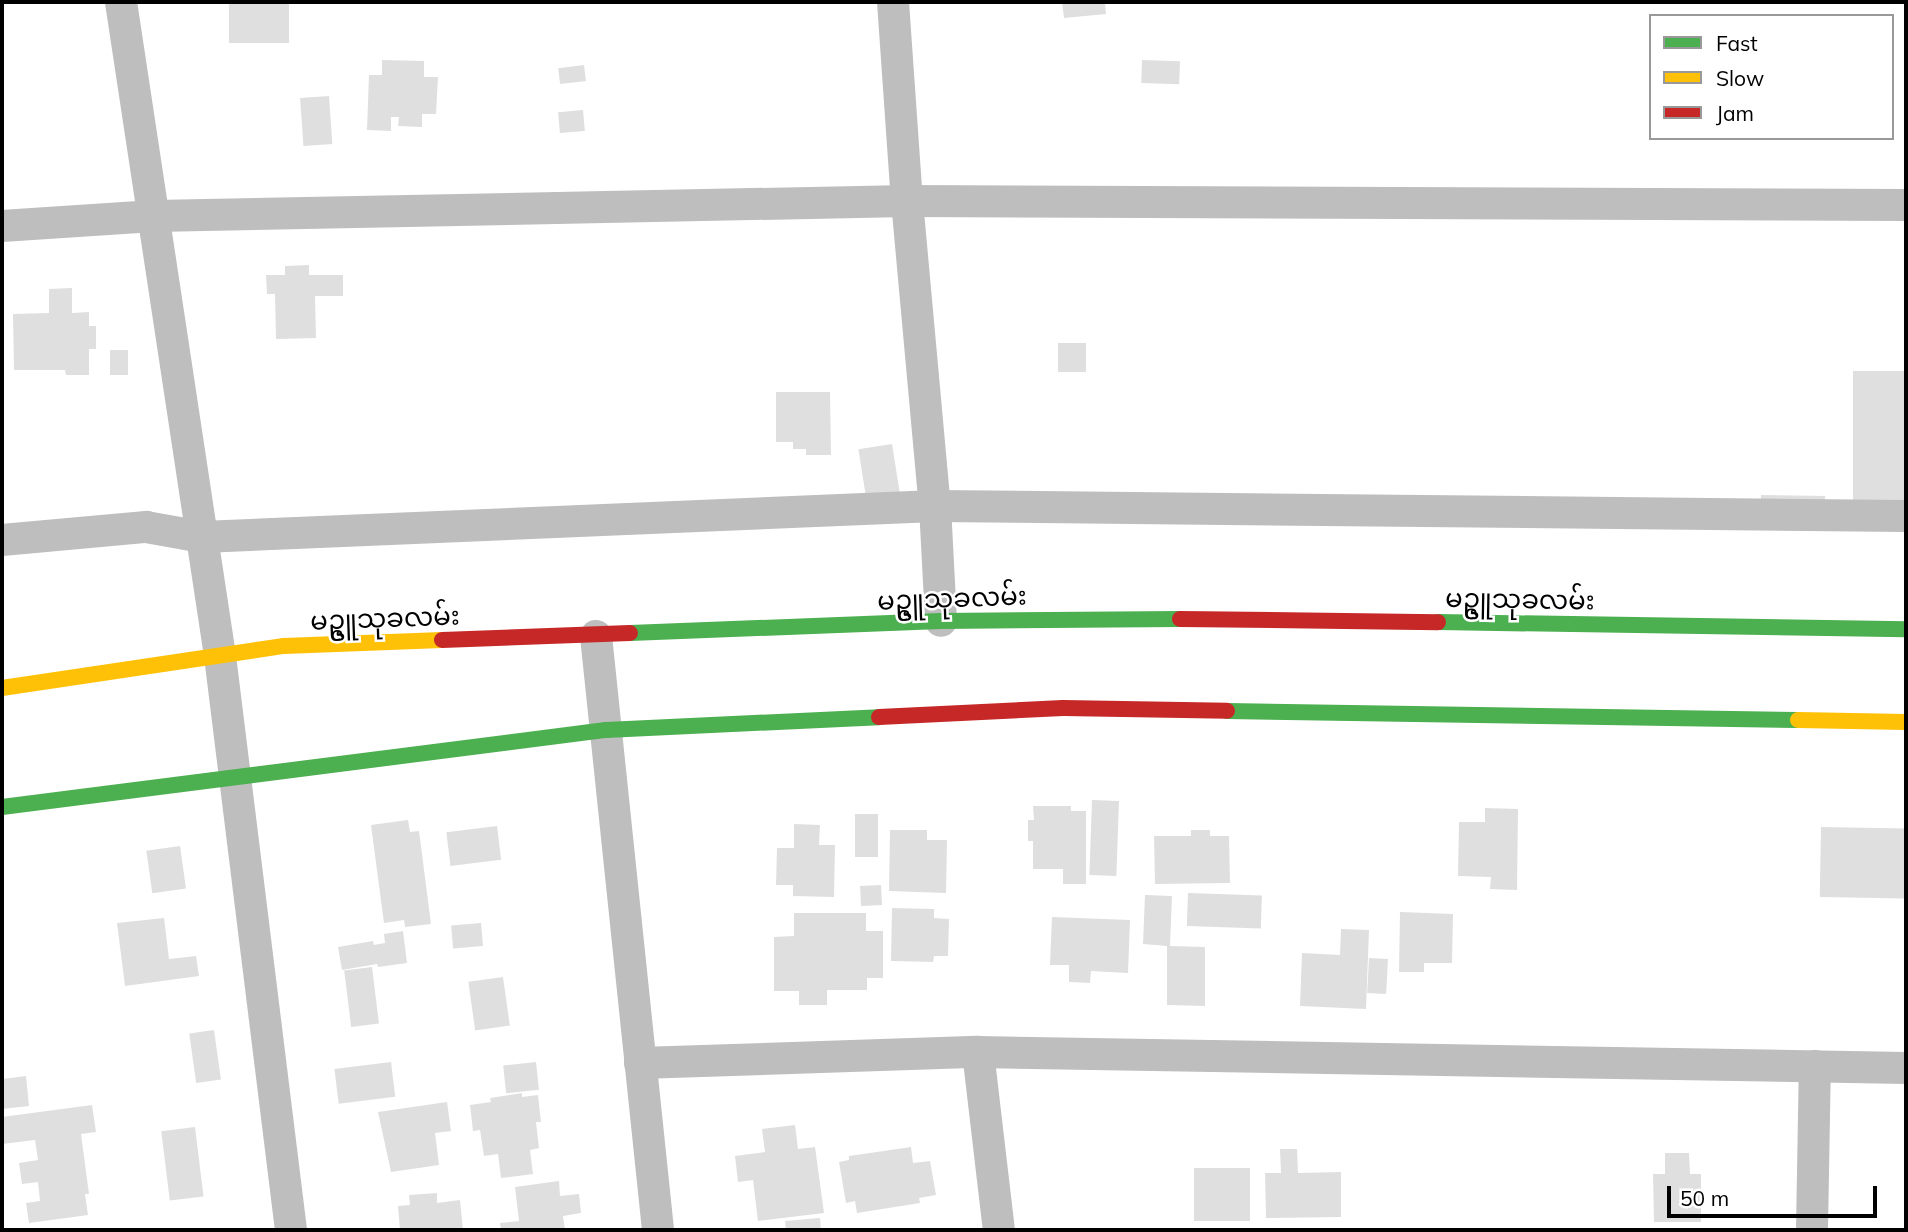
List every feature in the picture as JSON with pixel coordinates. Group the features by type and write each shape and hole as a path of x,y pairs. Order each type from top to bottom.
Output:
{"street":[{"path":"121,2 220,656 291,1230"},
{"path":"894,2 907,201 935,506 941,621"},
{"path":"2,226 153,216 907,201 1906,205"},
{"path":"2,540 146,527 202,537 935,506 1906,516"},
{"name":"မဥ္ဇူသုခလမ်း","path":"2,688 284,646 941,621 1117,618 1906,629"},
{"path":"596,636 658,1230"},
{"path":"2,807 606,730 1063,708 1906,722"},
{"path":"640,1063 978,1052 1906,1068"},
{"path":"978,1052 999,1230"},
{"path":"1812,1230 1815,1066"}],"building":[{"path":"229,2 289,2 289,43 229,43"},
{"path":"1062,2 1105,2 1106,14 1064,18"},
{"path":"382,60 424,61 424,77 438,77 436,114 422,114 422,127 398,126 399,117 391,117 391,131 367,130 369,75 382,75"},
{"path":"1142,60 1180,61 1179,84 1141,83"},
{"path":"584,65 586,81 560,84 558,68"},
{"path":"329,96 332,144 303,146 300,98"},
{"path":"583,110 585,131 560,133 558,112"},
{"path":"309,265 309,275 343,275 343,296 315,296 316,338 276,339 275,294 267,294 266,275 285,275 285,266"},
{"path":"72,288 72,313 89,312 89,326 96,326 96,349 89,349 89,375 66,375 65,370 14,370 13,314 49,313 49,289"},
{"path":"1058,343 1086,343 1086,372 1058,372"},
{"path":"110,350 128,350 128,375 110,375"},
{"path":"1853,371 1906,371 1906,500 1853,500"},
{"path":"776,392 830,392 831,455 806,455 806,449 793,449 793,442 776,442"},
{"path":"892,444 900,496 867,502 858,449"},
{"path":"1761,495 1825,496 1825,512 1761,511"},
{"path":"1092,800 1119,801 1116,876 1089,875"},
{"path":"1033,806 1071,806 1071,811 1086,811 1086,884 1063,884 1063,869 1033,869 1033,841 1028,841 1028,820 1034,820"},
{"path":"1485,808 1518,809 1517,890 1490,889 1491,877 1458,876 1459,822 1485,822"},
{"path":"855,814 878,814 878,857 855,857"},
{"path":"408,820 410,832 419,831 431,924 405,927 404,920 384,923 371,825"},
{"path":"794,824 820,825 819,845 835,845 834,897 793,896 793,885 776,885 777,848 794,848"},
{"path":"497,826 501,860 451,866 446,832"},
{"path":"1821,827 1906,828 1905,898 1820,897"},
{"path":"890,830 927,830 927,840 947,840 946,893 889,891"},
{"path":"1191,830 1210,830 1210,836 1229,836 1230,883 1155,884 1154,836 1191,836"},
{"path":"180,846 186,889 152,893 146,851"},
{"path":"881,885 882,905 861,906 860,886"},
{"path":"1188,893 1262,896 1261,929 1187,926"},
{"path":"1145,895 1172,896 1170,946 1205,947 1205,1006 1167,1005 1167,946 1143,944"},
{"path":"892,908 934,909 934,918 949,919 948,956 934,956 933,962 891,961"},
{"path":"1400,912 1453,914 1452,963 1424,963 1424,972 1399,972"},
{"path":"794,913 866,913 866,931 883,931 883,978 867,978 867,990 827,990 827,1005 799,1005 799,991 774,991 774,937 794,936"},
{"path":"1052,917 1130,920 1128,973 1091,971 1090,983 1069,982 1069,965 1050,965"},
{"path":"164,918 169,959 196,956 199,976 125,986 117,923"},
{"path":"481,923 483,946 453,949 451,926"},
{"path":"1341,929 1369,930 1366,1009 1300,1006 1302,953 1340,955"},
{"path":"403,931 407,963 378,967 377,964 342,970 338,947 373,941 374,945 385,943 384,934"},
{"path":"1369,958 1388,959 1386,994 1367,993"},
{"path":"372,967 379,1024 351,1027 344,970"},
{"path":"503,977 510,1026 475,1030 468,982"},
{"path":"214,1030 221,1080 196,1083 189,1033"},
{"path":"391,1062 395,1097 339,1104 334,1069"},
{"path":"536,1062 539,1090 506,1093 503,1065"},
{"path":"26,1076 29,1106 2,1109 3,1079"},
{"path":"522,1093 522,1097 538,1095 541,1122 536,1122 539,1148 530,1150 533,1174 501,1178 498,1154 484,1156 480,1130 473,1131 470,1105 491,1102 490,1098"},
{"path":"447,1102 451,1131 435,1133 439,1165 391,1172 378,1112"},
{"path":"92,1105 96,1132 81,1134 89,1194 85,1194 88,1215 29,1223 26,1203 40,1201 38,1182 22,1184 19,1163 38,1160 35,1140 2,1144 2,1117"},
{"path":"795,1125 798,1149 815,1147 824,1213 758,1221 753,1180 738,1182 735,1156 765,1152 762,1129"},
{"path":"195,1127 204,1196 170,1201 161,1131"},
{"path":"911,1147 913,1163 930,1161 936,1195 919,1198 920,1203 857,1213 855,1201 846,1203 839,1162 849,1160 849,1156"},
{"path":"1280,1149 1297,1149 1298,1173 1341,1172 1341,1217 1266,1218 1265,1173 1281,1173"},
{"path":"1665,1153 1689,1153 1690,1174 1701,1174 1701,1222 1654,1222 1653,1174 1665,1174"},
{"path":"1194,1168 1250,1168 1250,1221 1194,1221"},
{"path":"559,1181 560,1196 579,1194 581,1213 563,1216 565,1230 501,1230 500,1223 519,1221 515,1187"},
{"path":"437,1193 437,1203 460,1200 463,1230 400,1230 398,1206 410,1205 409,1195"},
{"path":"820,1218 821,1230 786,1230 785,1221"}],"traffic: fast":[{"path":"630,633 941,621 1180,619"},
{"path":"1438,622 1906,629"},
{"path":"1227,711 1798,720"},
{"path":"2,807 606,730 879,717"}],"traffic: slow":[{"path":"2,688 284,646 442,640"},
{"path":"1798,720 1906,722"}],"traffic: jam":[{"path":"1180,619 1438,622"},
{"path":"442,640 630,633"},
{"path":"879,717 1063,708 1227,711"}]}
